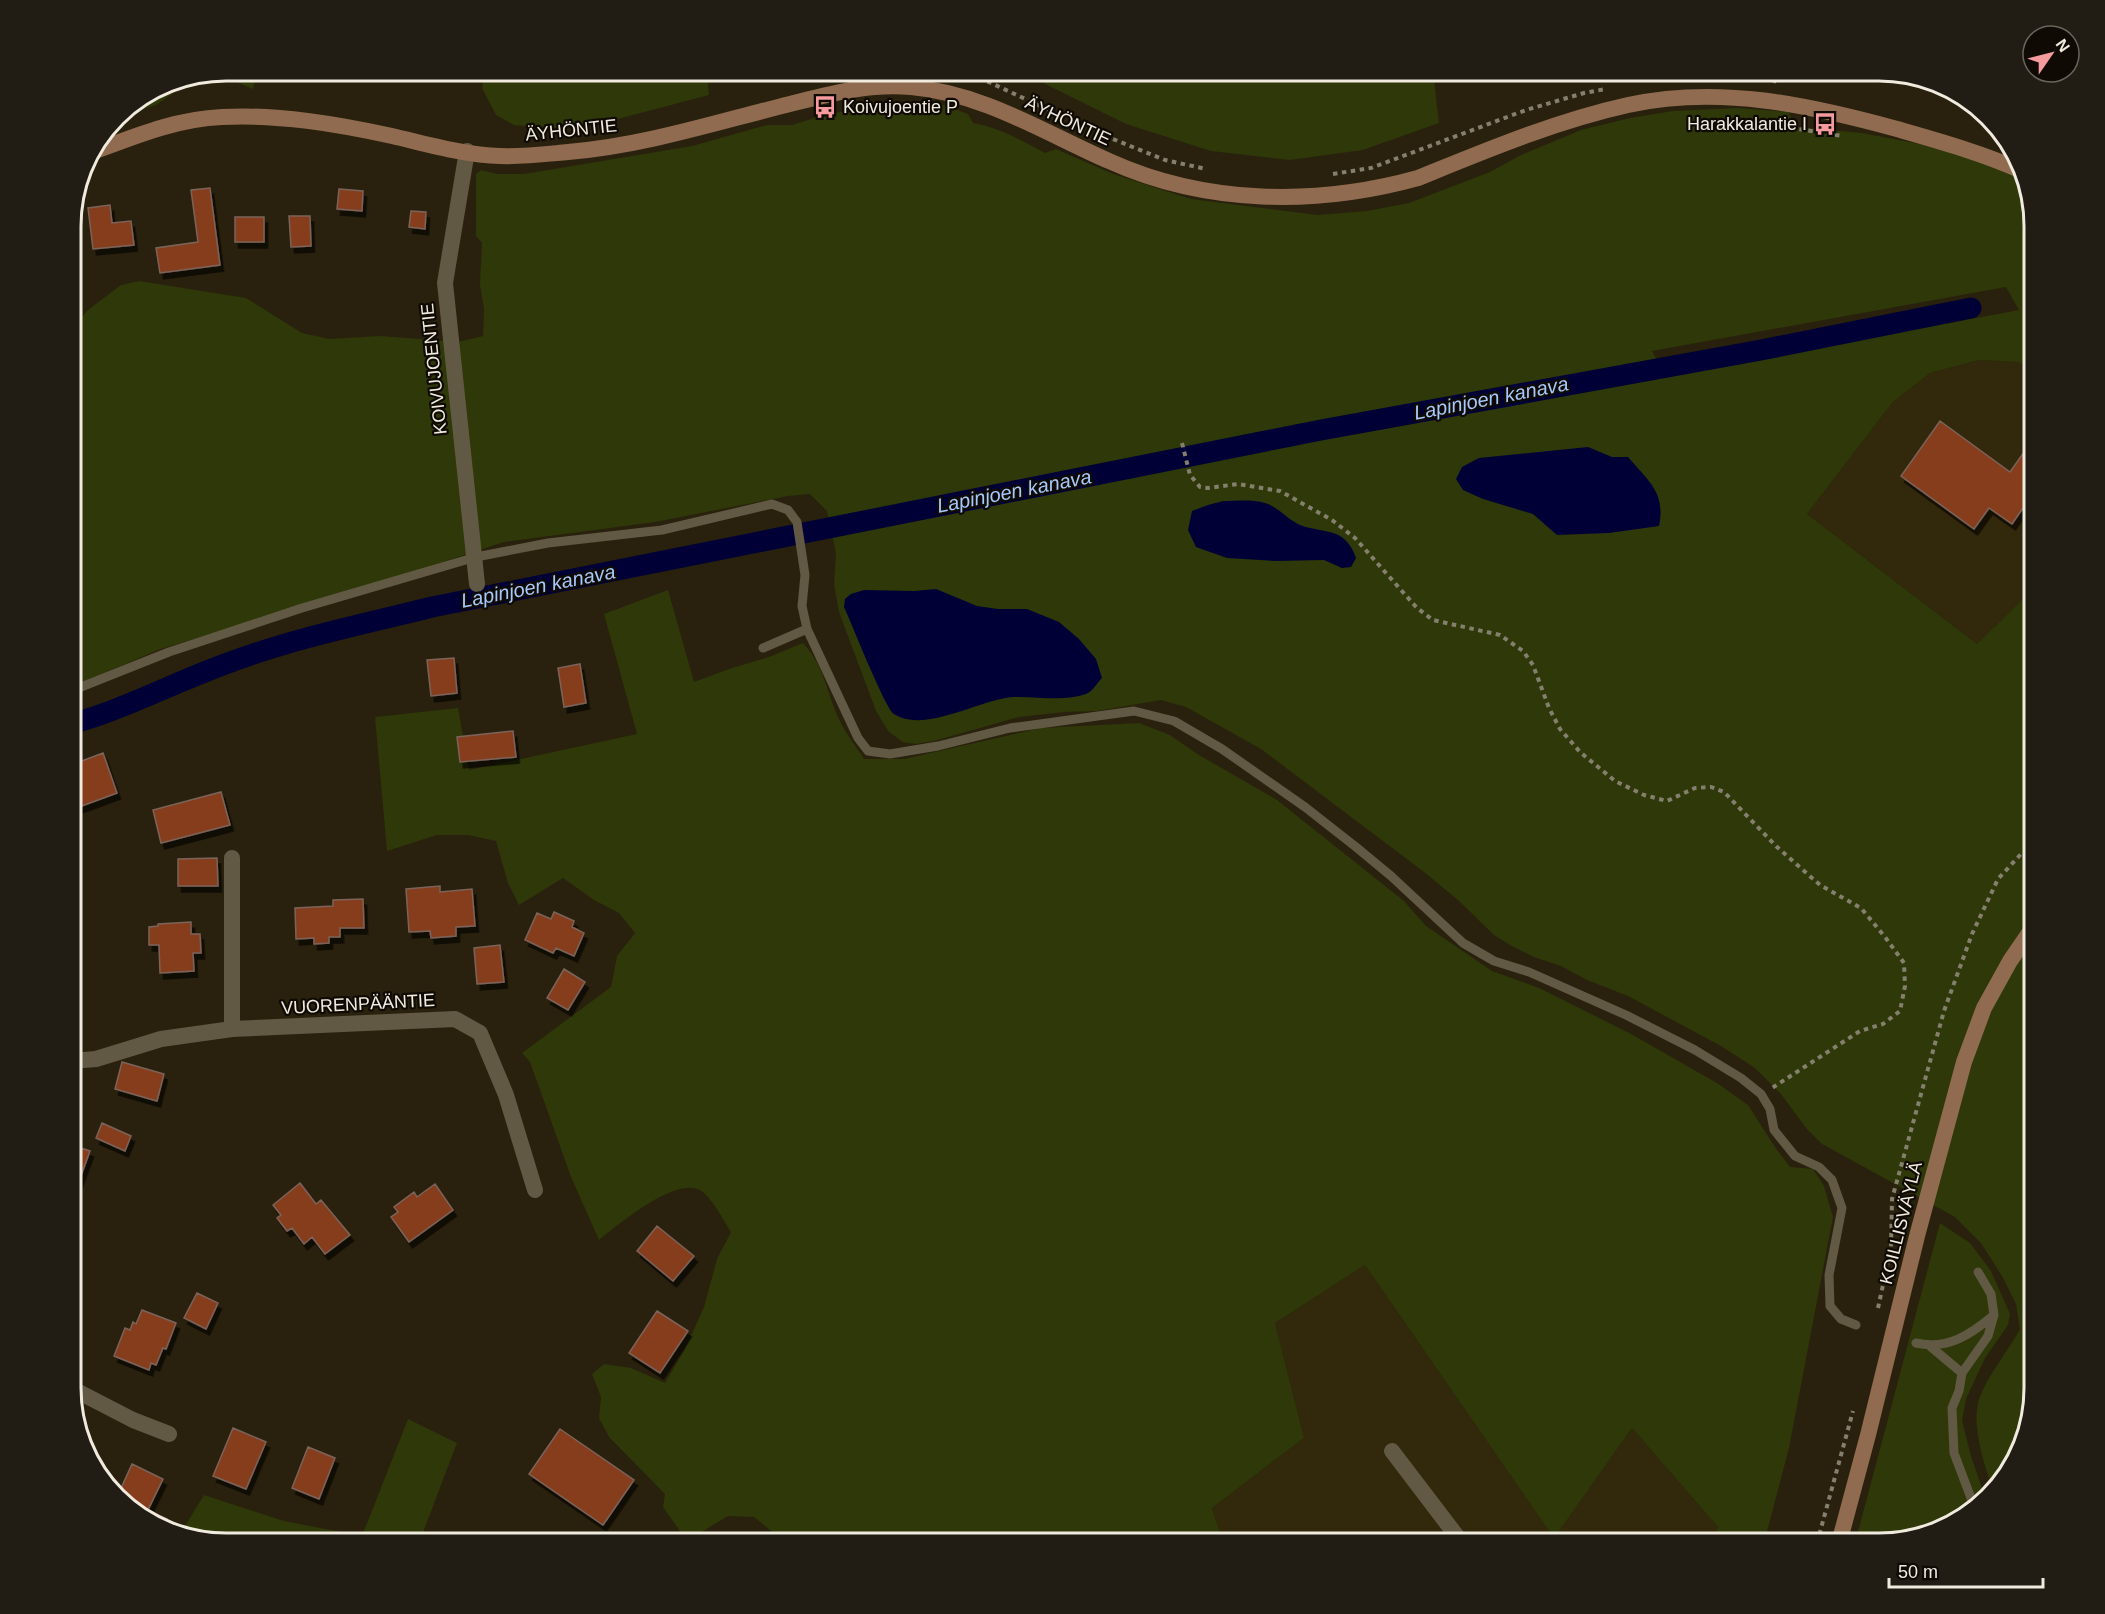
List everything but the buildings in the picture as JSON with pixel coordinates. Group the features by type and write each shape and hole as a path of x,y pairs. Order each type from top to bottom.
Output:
{"main road":[{"name":"ÄYHÖNTIE","path":"104,148 148,131 183,122 220,117 272,118 331,125 500,156 571,152 668,135 834,92 876,86 910,86 981,102 1111,162 1158,179 1209,191 1252,196 1295,198 1363,191 1410,180 1559,124 1630,105 1672,98 1747,97 1852,117 1950,144 2011,167"},
{"name":"KOILLISVÄYLÄ","path":"1842,1533 1917,1236 1964,1062 1984,1008 2010,961 2024,942"}],"street":[{"name":"KOIVUJOENTIE","path":"466,151 445,283 453,371 476,557 477,584"},
{"path":"232,858 232,1029"},
{"name":"VUORENPÄÄNTIE","path":"81,1060 96,1059 161,1039 232,1029 455,1019 480,1033 506,1095 535,1190"},
{"path":"81,1393 169,1434"},
{"path":"1392,1450 1454,1533"}],"lane":[{"path":"81,687 169,652 302,608 476,557 548,543 662,530 772,504 788,510 797,522 805,575 802,606 807,629 858,738 868,751 890,753 938,746 1010,728 1134,711 1174,722 1222,749 1305,807 1391,876 1463,943 1494,961 1529,972 1626,1015 1695,1050 1741,1078 1761,1094 1770,1109 1774,1130 1795,1156 1819,1167 1833,1180 1842,1208 1829,1275 1830,1306 1841,1319 1856,1325"},
{"path":"763,648 807,629"},
{"path":"1971,1499 1954,1453 1952,1408 1959,1391 1962,1373 1988,1336 1994,1315 1991,1294 1978,1272"},
{"path":"1931,1347 1959,1340 1978,1329 1994,1315"},
{"path":"1916,1343 1931,1347 1962,1373"}],"path":[{"path":"987,81 1059,114"},
{"path":"1766,82 1774,83 1773,101"},
{"path":"1326,175 1371,168 1526,110 1584,93 1617,88"},
{"path":"1079,124 1165,160 1208,170"},
{"path":"1182,443 1190,476 1200,487 1238,484 1280,491 1332,520 1355,538 1417,608 1433,620 1500,635 1523,651 1533,665 1549,708 1560,729 1580,752 1615,781 1644,795 1667,801 1695,788 1711,787 1724,792 1777,847 1820,885 1861,908 1904,963 1905,986 1900,1011 1882,1024 1860,1031 1761,1094"},
{"path":"1878,1311 1891,1248 1892,1199 1944,1011 1972,934 1998,879 2024,852"},
{"path":"1821,1533 1853,1410"}],"shaded area":[{"path":"1979,360 2017,362 2024,365 2024,598 1977,644 1807,514 1892,403 1930,373"},
{"path":"1588,447 1612,457 1628,457 1648,480 1658,496 1659,526 1609,533 1557,535 1533,514 1483,499 1463,490 1456,479 1462,467 1479,458"},
{"path":"1244,500 1270,505 1300,525 1340,536 1350,546 1356,558 1351,567 1342,568 1324,560 1275,561 1227,558 1196,547 1188,530 1192,511 1223,501"},
{"path":"936,589 977,606 1027,609 1059,622 1079,639 1096,659 1102,678 1088,693 1078,696 1013,697 953,714 921,720 906,719 894,714 876,682 844,607 845,599 851,594 864,590"},
{"path":"1365,1265 1551,1533 1220,1533 1212,1508 1304,1438 1275,1323"},
{"path":"1632,1428 1718,1527 1716,1533 1557,1533"}],"green space":[{"path":"234,81 254,81 253,89"},
{"path":"483,81 708,81 709,95 614,120 557,129 514,125 496,115 482,88"},
{"path":"1039,81 1434,81 1439,123 1363,150 1290,160 1211,151 1126,124"},
{"path":"178,90 156,105 139,110 154,100"},
{"path":"913,104 944,105 968,114 973,123 1001,131 1045,153 1056,149 1113,174 1191,199 1318,215 1367,211 1409,203 1490,172 1521,155 1581,130 1630,118 1673,111 1737,108 1788,112 1797,127 1862,133 1920,144 2012,168 2023,207 2024,365 2017,362 1979,360 1930,373 1892,403 1807,514 1977,644 2024,598 2024,1388 2023,1407 2016,1434 2009,1452 1990,1480 1979,1442 1978,1405 1985,1386 2020,1329 2016,1304 2002,1276 1981,1243 1955,1217 1822,1144 1806,1128 1781,1094 1755,1068 1721,1046 1628,996 1587,980 1561,966 1534,957 1494,935 1458,900 1424,872 1261,749 1186,707 1161,700 1097,711 1019,717 934,741 915,744 903,742 889,732 876,711 839,612 834,584 836,553 827,511 810,494 788,496 655,522 504,542 158,650 81,683 81,318 121,285 139,281 246,298 302,333 329,339 380,336 458,342 483,336 484,309 480,285 482,243 476,236 476,174 481,170 497,174 524,174 692,146 767,125 792,125 855,109 897,111 900,114","holes":["2006,287 2019,310 1666,376 1652,351"]},
{"path":"668,590 694,682 803,643 821,670 841,724 864,759 904,759 1041,728 1139,723 1170,735 1199,755 1277,800 1404,901 1426,926 1492,971 1539,988 1631,1034 1717,1083 1748,1105 1790,1167 1813,1169 1824,1186 1833,1217 1789,1448 1767,1533 1716,1533 1718,1527 1632,1428 1558,1533 1551,1533 1365,1265 1275,1323 1304,1438 1212,1508 1220,1533 774,1533 754,1517 728,1516 700,1533 681,1533 663,1507 665,1494 609,1437 599,1418 601,1397 592,1374 604,1364 631,1368 665,1383 685,1349 704,1307 717,1259 731,1232 708,1197 694,1188 666,1194 635,1213 599,1240 571,1177 530,1062 522,1053 611,987 617,956 635,933 619,913 594,900 563,878 519,905 508,883 496,841 468,835 437,835 387,851 375,717 458,708 469,770 637,734 604,614"},
{"path":"1940,1223 1970,1243 1991,1271 2010,1314 2008,1325 1985,1358 1966,1399 1962,1421 1982,1489 1967,1503 1934,1522 1898,1532 1858,1533"},
{"path":"408,1419 457,1443 423,1533 363,1533"},
{"path":"204,1495 284,1521 346,1533 226,1533 207,1532 185,1527"}],"waterway":[{"name":"Lapinjoen kanava","path":"81,721 253,654 329,632 432,607 1321,430 1761,350 1971,308"}],"place":[{"name":"Koivujoentie P","path":"825,107"},
{"name":"Harakkalantie I","path":"1825,124"}]}
